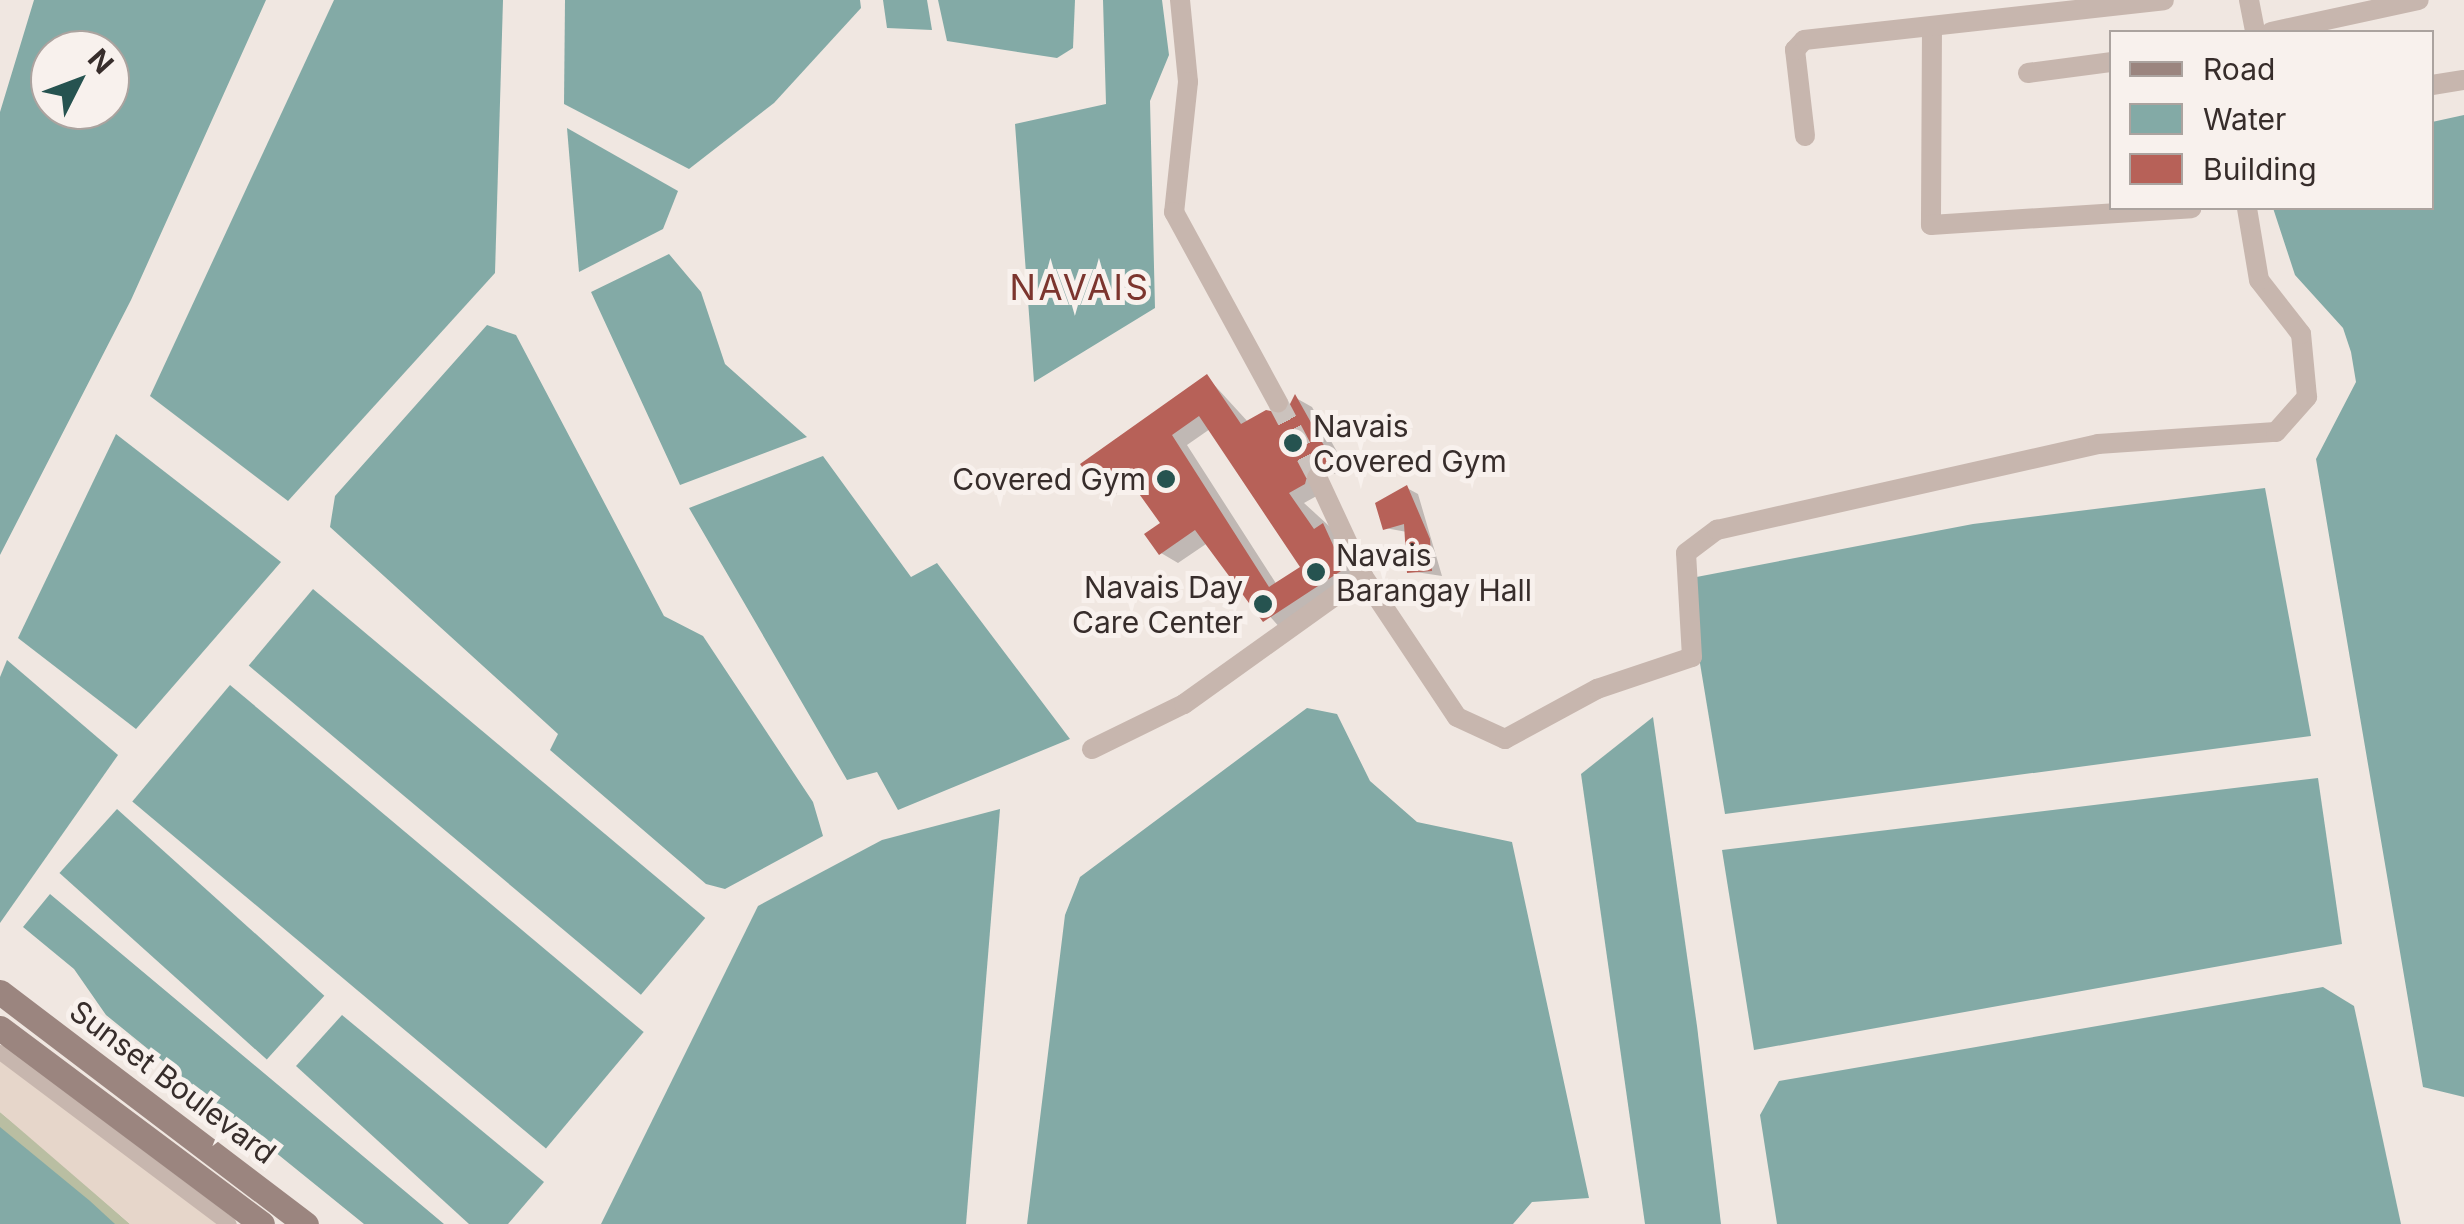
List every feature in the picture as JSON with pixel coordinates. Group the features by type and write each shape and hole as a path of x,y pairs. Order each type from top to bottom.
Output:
{"main road":[{"name":"Sunset Boulevard","path":"0,992 306,1224"},
{"name":"Sunset Boulevard","path":"0,1028 262,1224"}],"street":[{"path":"1180,0 1188,82 1174,212 1278,404"},
{"path":"1805,136 1797,43 2164,0"},
{"path":"2249,0 2255,30"},
{"path":"2280,30 2418,0"},
{"path":"1932,27 1930,226 2162,210"},
{"path":"2028,73 2109,62"},
{"path":"2434,85 2464,80"},
{"path":"1318,477 1363,576 1457,717 1505,739 1596,689 1692,657 1686,553 1717,530 2098,444 2276,432 2307,397 2301,334 2259,280 2247,210"},
{"path":"1092,749 1184,704 1363,576"},
{"path":"0,1052 229,1224"}],"green space":[{"path":"0,1112 130,1224 55,1224 0,1165"}],"shaded area":[{"path":"0,1052 229,1224 130,1224 0,1112"}],"water":[{"path":"34,0 266,0 131,300 0,555 0,112"},
{"path":"334,0 503,0 495,273 288,501 150,396"},
{"path":"565,0 860,0 861,8 774,103 689,169 564,104"},
{"path":"883,0 927,0 932,30 887,28"},
{"path":"938,0 1075,0 1073,48 1057,58 947,41"},
{"path":"1103,0 1162,0 1169,55 1150,101 1155,308 1034,382 1015,124 1106,104"},
{"path":"2464,115 2464,1097 2423,1087 2316,459 2356,382 2351,352 2343,328 2295,275 2274,210 2434,210 2434,122"},
{"path":"567,128 678,191 663,229 579,272"},
{"path":"669,254 701,292 725,364 807,437 680,485 591,292"},
{"path":"487,325 516,335 664,616 703,636 813,802 823,836 725,889 706,884 550,750 558,734 330,527 335,496"},
{"path":"116,434 281,562 136,729 18,638"},
{"path":"823,456 911,577 937,563 1070,739 898,810 877,772 847,780 689,508"},
{"path":"2265,488 2311,736 1725,814 1686,579 1973,524"},
{"path":"313,589 705,918 641,995 249,666"},
{"path":"7,660 118,755 0,923 0,677"},
{"path":"230,685 644,1032 546,1149 132,801"},
{"path":"1307,708 1337,714 1370,781 1417,822 1512,842 1589,1198 1532,1202 1513,1224 1027,1224 1065,915 1080,877"},
{"path":"1653,717 1721,1224 1645,1224 1581,774"},
{"path":"2318,778 2342,944 1754,1050 1722,850"},
{"path":"117,809 324,996 267,1060 59,873"},
{"path":"1000,809 966,1224 601,1224 758,906 882,840"},
{"path":"50,894 444,1224 364,1224 106,1015 74,969 23,927"},
{"path":"2323,987 2354,1006 2401,1224 1777,1224 1760,1115 1779,1081"},
{"path":"342,1015 544,1182 508,1224 469,1224 296,1066"},
{"path":"0,1127 90,1201 115,1224 0,1224"}],"building":[{"path":"1207,374 1241,424 1266,410 1285,414 1295,394 1336,467 1310,465 1305,484 1289,493 1314,529 1323,523 1344,569 1263,622 1195,530 1159,555 1144,534 1160,523 1122,470 1097,488 1080,464","holes":["1199,416 1300,567 1269,587 1172,435"]},
{"path":"1407,485 1430,539 1432,571 1407,573 1404,524 1383,530 1375,503"}],"tunnel":[{"path":"1278,403 1317,477"}],"place":[{"name":"Navais Covered Gym","path":"1293,443"},
{"name":"Covered Gym","path":"1166,479"},
{"name":"Navais Barangay Hall","path":"1316,572"},
{"name":"Navais Day Care Center","path":"1263,604"}],"district":[{"name":"NAVAIS","path":"1080,287"}]}
